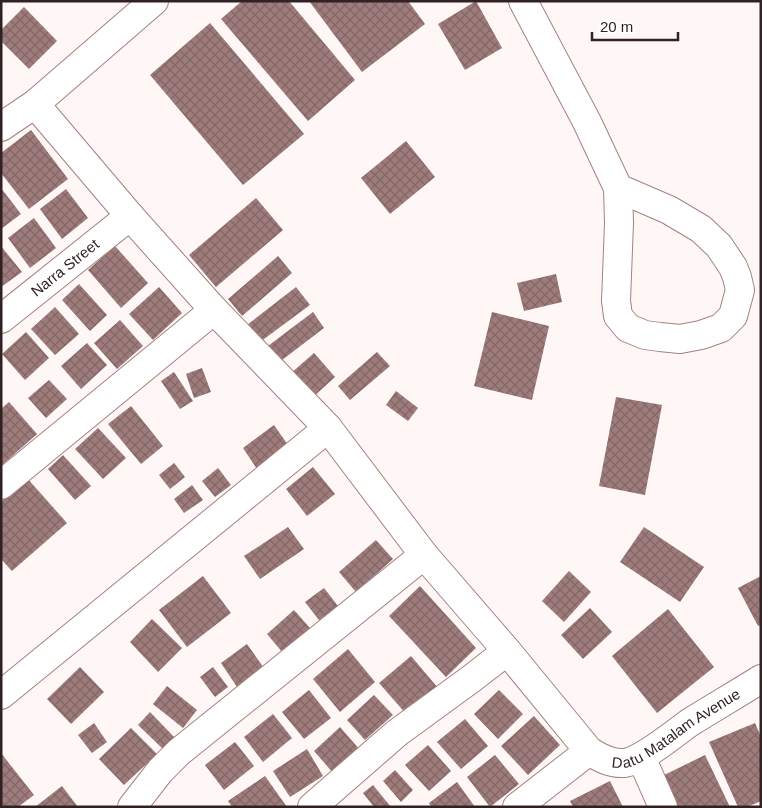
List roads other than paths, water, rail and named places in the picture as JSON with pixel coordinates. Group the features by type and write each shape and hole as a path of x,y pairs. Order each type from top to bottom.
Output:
{"street":[{"path":"1,127 35,104 154,1"},
{"path":"523,1 587,122 618,188 619,223 616,301 618,316 628,328 645,335 660,337 680,339 701,336 721,328 733,316 740,290 733,266 719,246 701,229 670,210 618,188"},
{"path":"35,104 130,216 214,310 328,428 424,555 507,651 589,751 517,807"},
{"name":"Narra Street","path":"1,319 130,216"},
{"path":"1,485 214,310"},
{"path":"1,695 328,428"},
{"path":"132,807 160,771 179,752 424,555"},
{"path":"312,807 397,734 507,651"},
{"name":"Datu Matalam Avenue","path":"589,751 600,759 615,763 627,763 641,757 690,723 761,679"},
{"path":"641,757 663,807"}]}
